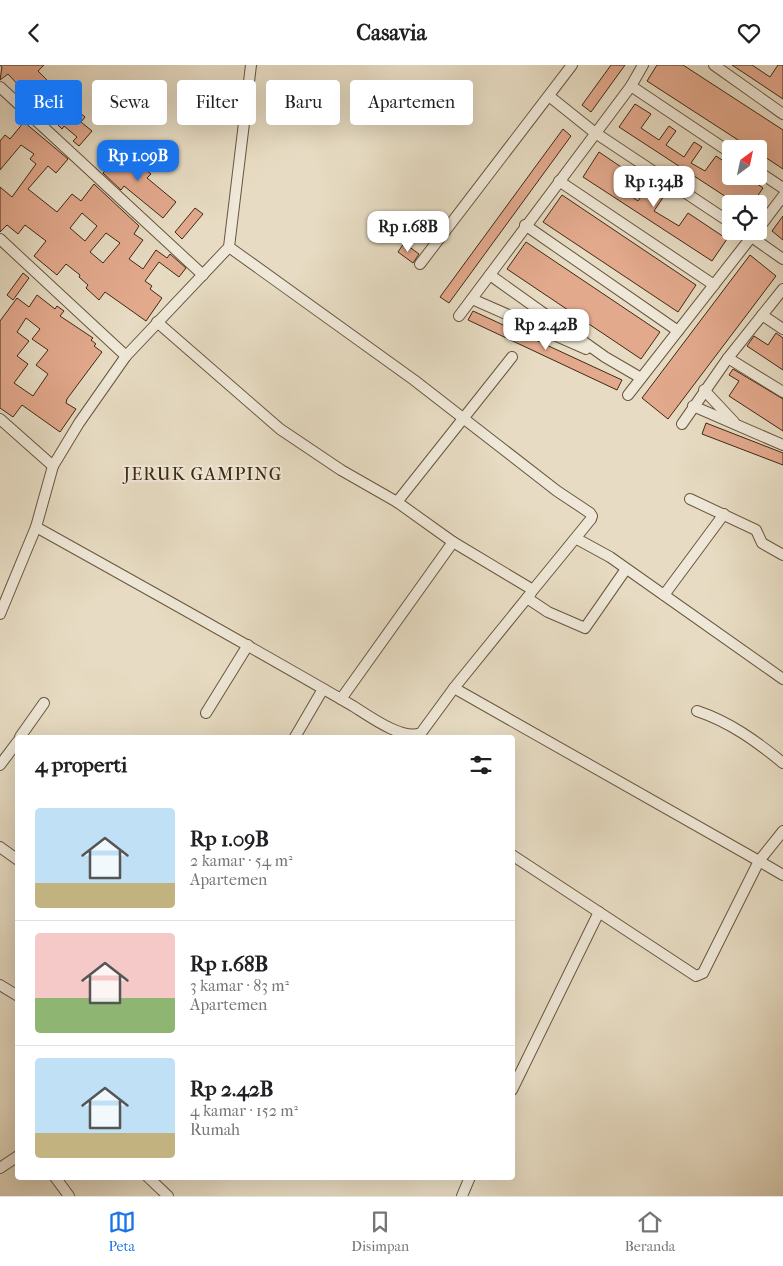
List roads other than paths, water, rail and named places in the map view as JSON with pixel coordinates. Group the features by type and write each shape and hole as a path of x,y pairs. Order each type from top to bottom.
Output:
{"street":[{"path":"0,614 36,527 50,463 79,423 122,352 157,322 199,271 230,242 251,65"},
{"path":"420,263 572,65"},
{"path":"459,316 594,132 631,86 643,65"},
{"path":"714,65 783,114"},
{"path":"631,86 722,147"},
{"path":"0,87 199,271"},
{"path":"549,96 594,132 722,217"},
{"path":"768,178 783,188"},
{"path":"559,181 714,285"},
{"path":"767,217 783,196"},
{"path":"525,225 678,331"},
{"path":"0,239 122,352"},
{"path":"628,395 714,285 745,240"},
{"path":"759,240 783,259"},
{"path":"230,242 592,516 577,539 454,687 420,735"},
{"path":"490,275 605,357 641,378"},
{"path":"682,424 728,357 783,289"},
{"path":"472,299 605,357"},
{"path":"762,315 783,329"},
{"path":"157,322 280,429 341,470 397,502 530,594 548,612 585,628 626,569"},
{"path":"397,502 512,357"},
{"path":"728,357 783,392"},
{"path":"704,390 738,425"},
{"path":"693,406 783,445"},
{"path":"0,419 50,463"},
{"path":"690,499 756,530 762,543 783,555"},
{"path":"664,595 724,514"},
{"path":"36,527 341,699 399,731 411,735"},
{"path":"577,539 626,569 783,679"},
{"path":"341,699 453,542"},
{"path":"206,713 248,645"},
{"path":"454,687 783,875"},
{"path":"296,735 323,689"},
{"path":"21,735 44,703"},
{"path":"697,711 716,717 742,732 783,763"},
{"path":"0,765 15,745"},
{"path":"515,857 685,969 700,975 759,861 783,831"},
{"path":"0,847 15,858"},
{"path":"515,1084 599,912"},
{"path":"0,985 15,994"},
{"path":"0,1168 15,1158"},
{"path":"57,1180 69,1196"},
{"path":"151,1180 168,1196"},
{"path":"462,1196 469,1180"}],"district":[{"name":"JERUK GAMPING","path":"203,474"}]}
